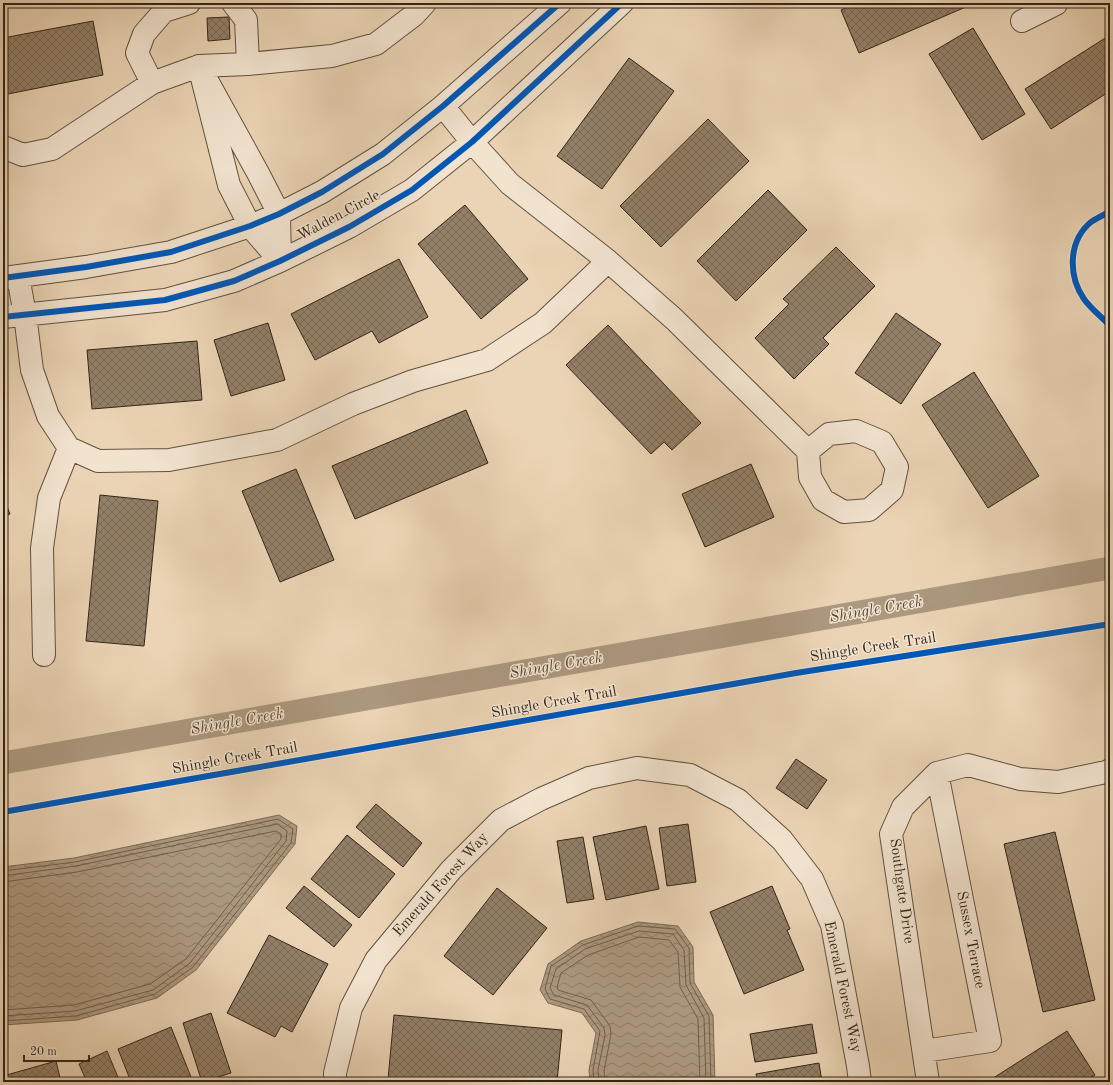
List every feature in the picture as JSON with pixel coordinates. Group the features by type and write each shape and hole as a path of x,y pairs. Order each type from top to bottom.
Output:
{"street":[{"path":"152,83 137,53 144,34 164,11 189,3"},
{"path":"233,3 246,20 248,64"},
{"path":"3,147 23,155 52,149 152,83 199,66 248,64 332,56 376,44 414,15 424,3"},
{"name":"Walden Circle","path":"10,277 86,268 171,252 250,226 279,214 322,192 383,154 443,106 560,3"},
{"name":"Walden Circle","path":"3,317 165,300 234,281 280,261 349,227 412,190 472,142 622,3"},
{"path":"1022,21 1057,3"},
{"path":"199,66 279,214 280,261"},
{"path":"199,66 229,185 250,226 280,261"},
{"path":"443,106 472,142 510,184 608,261 674,319 808,451"},
{"path":"10,277 25,315 32,370 48,416 69,448 98,461 169,460 277,440 353,404 413,381 487,360 543,323 608,261"},
{"path":"44,654 42,548 49,498 69,448"},
{"path":"937,773 968,765 1020,778 1058,782 1110,770"},
{"name":"Emerald Forest Way","path":"335,1082 335,1073 351,1008 376,960 451,870 501,820 541,799 589,778 637,768 690,776 738,800 782,840 812,879 832,925 860,1082"},
{"name":"Sussex Terrace","path":"924,1050 990,1041 937,773"},
{"name":"Southgate Drive","path":"928,1082 891,834 903,807 937,773"}],"water":[{"path":"279,815 297,826 295,844 196,970 157,998 77,1020 3,1025 3,867 74,858"},
{"path":"638,922 678,926 693,947 694,982 713,1015 715,1082 590,1082 589,1070 596,1033 582,1013 548,1003 540,990 548,964 581,941"}],"building":[{"path":"857,3 975,3 859,53 841,10"},
{"path":"229,17 230,39 208,41 207,18"},
{"path":"93,21 103,75 3,95 3,38"},
{"path":"973,28 1025,114 982,140 929,54"},
{"path":"1110,35 1110,91 1051,129 1025,89"},
{"path":"629,58 674,91 602,189 557,156"},
{"path":"708,119 749,161 661,247 620,206"},
{"path":"768,190 807,230 736,301 697,261"},
{"path":"465,205 528,279 481,319 418,244"},
{"path":"836,247 875,286 823,338 829,344 794,379 755,338 789,304 783,299"},
{"path":"399,259 428,317 379,343 372,331 315,360 291,314"},
{"path":"896,313 941,344 901,404 855,373"},
{"path":"268,323 285,380 231,396 214,340"},
{"path":"608,325 701,423 672,450 664,442 651,454 566,365"},
{"path":"197,341 202,400 92,409 87,350"},
{"path":"974,372 1039,476 988,508 922,405"},
{"path":"466,410 488,463 355,519 332,466"},
{"path":"751,464 774,517 705,547 682,494"},
{"path":"296,469 334,560 280,582 242,491"},
{"path":"100,495 158,501 144,646 86,641"},
{"path":"3,497 10,514 3,517"},
{"path":"796,759 827,780 807,809 776,788"},
{"path":"376,804 422,843 403,867 356,827"},
{"path":"688,824 696,882 667,886 659,828"},
{"path":"646,826 659,889 606,900 593,837"},
{"path":"1055,832 1095,1000 1043,1012 1004,844"},
{"path":"347,835 395,874 359,918 311,879"},
{"path":"583,837 594,899 567,903 557,841"},
{"path":"304,886 352,925 334,947 286,908"},
{"path":"772,886 790,929 787,930 804,970 744,994 710,912"},
{"path":"497,888 547,928 493,995 444,956"},
{"path":"269,935 328,964 292,1032 281,1026 275,1037 227,1013"},
{"path":"211,1013 231,1073 202,1082 183,1023"},
{"path":"394,1015 562,1030 557,1082 418,1082 388,1079"},
{"path":"812,1024 817,1053 755,1062 750,1034"},
{"path":"171,1027 193,1082 131,1082 118,1049"},
{"path":"1067,1031 1095,1075 1084,1082 987,1082"},
{"path":"107,1051 120,1082 87,1082 79,1064"},
{"path":"56,1061 61,1082 3,1082 3,1076"},
{"path":"819,1063 822,1082 758,1082 756,1074"}],"waterway":[{"name":"Shingle Creek","path":"3,763 1110,568"}],"cycle path":[{"path":"3,278 86,267 171,252 250,226 279,214 322,192 383,154 443,106 560,3"},
{"path":"3,317 165,300 234,281 280,261 349,227 412,190 472,142 622,3"},
{"path":"1110,211 1091,222 1083,230 1074,249 1073,259 1073,270 1079,290 1093,310 1110,326"},
{"name":"Shingle Creek Trail","path":"3,812 796,673 1110,624"}]}
